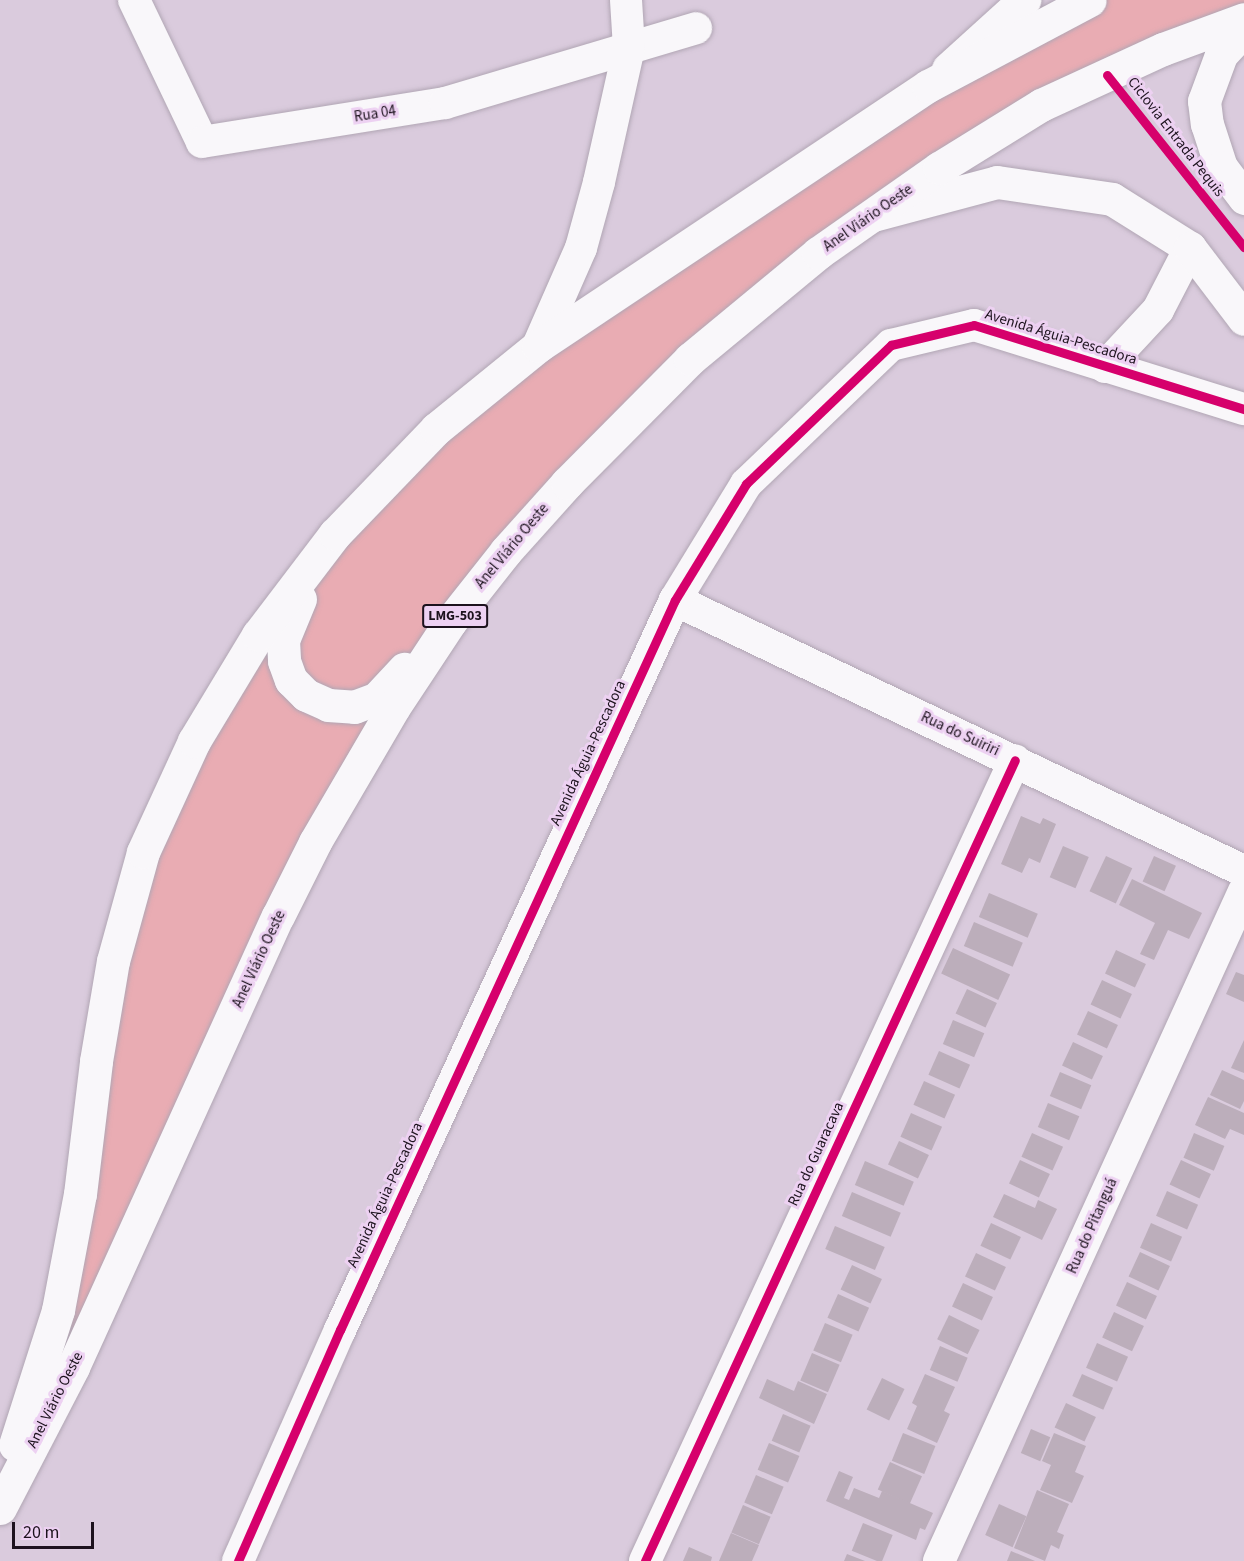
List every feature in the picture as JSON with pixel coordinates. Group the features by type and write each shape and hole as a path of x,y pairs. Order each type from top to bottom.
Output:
{"main road":[{"path":"928,86 1024,0"},
{"name":"Anel Viário Oeste","path":"0,1483 17,1438 58,1310 80,1194 96,1061 113,961 143,852 200,732 258,635 334,534 436,429 538,346 928,86 1090,0"},
{"name":"Anel Viário Oeste","path":"0,1508 73,1367 278,916 315,842 394,706 450,621 506,551 567,483 690,359 818,253 939,168 1041,105 1163,49 1244,19"},
{"path":"1244,30 1221,55 1204,101 1207,124 1221,167 1244,198"},
{"path":"871,216 997,182 1112,199 1190,248 1244,319"},
{"path":"334,534 290,617 283,640 284,661 291,680 306,695 328,705 354,707 377,698 450,621"}],"street":[{"name":"Rua 04","path":"134,0 202,142 445,103 696,28"},
{"path":"538,346 581,248 629,48 626,0"},
{"path":"1105,367 1158,310 1190,248"},
{"name":"Avenida Águia-Pescadora","path":"238,1561 345,1319 675,600 746,484 891,345 974,325 1244,409"},
{"name":"Rua do Suiriri","path":"675,600 1244,871"},
{"name":"Rua do Guaracava","path":"645,1561 1015,760"},
{"name":"Rua do Pitanguá","path":"939,1561 1244,891"}],"shaded area":[{"path":"1090,0 1244,0 1244,19 1041,105 690,359 394,707 0,1483 17,1438 143,852 258,635 538,346"}],"building":[{"path":"1021,816 1040,824 1043,818 1056,824 1040,863 1029,858 1022,873 1001,864"},
{"path":"1063,846 1089,857 1075,888 1050,877"},
{"path":"1106,856 1132,868 1116,904 1090,891"},
{"path":"1154,856 1176,866 1165,891 1143,882"},
{"path":"1132,879 1202,913 1189,939 1168,930 1154,960 1140,954 1155,923 1119,905"},
{"path":"989,893 1038,914 1028,938 979,917"},
{"path":"974,922 1023,943 1013,967 964,946"},
{"path":"953,948 1010,975 998,1000 941,973"},
{"path":"1116,950 1146,964 1135,988 1105,974"},
{"path":"1236,972 1244,975 1244,1002 1226,994"},
{"path":"1102,980 1132,994 1120,1018 1091,1004"},
{"path":"967,989 997,1003 985,1027 956,1013"},
{"path":"1088,1011 1118,1025 1107,1049 1077,1035"},
{"path":"953,1020 984,1033 974,1057 943,1044"},
{"path":"1244,1040 1244,1073 1231,1068"},
{"path":"1073,1042 1103,1056 1092,1080 1062,1066"},
{"path":"939,1051 970,1065 959,1089 928,1075"},
{"path":"1222,1070 1244,1080 1244,1101 1240,1109 1210,1095"},
{"path":"1060,1072 1091,1085 1081,1109 1050,1096"},
{"path":"924,1081 955,1095 944,1119 913,1105"},
{"path":"1208,1097 1244,1113 1244,1135 1230,1129 1225,1139 1195,1125"},
{"path":"1048,1103 1079,1116 1069,1140 1038,1127"},
{"path":"911,1113 942,1127 931,1151 900,1137"},
{"path":"1032,1133 1063,1147 1052,1171 1021,1157"},
{"path":"1194,1133 1224,1146 1214,1171 1183,1158"},
{"path":"899,1141 929,1155 918,1179 888,1165"},
{"path":"1020,1160 1050,1174 1039,1198 1009,1184"},
{"path":"1181,1160 1211,1174 1199,1198 1170,1184"},
{"path":"865,1161 914,1182 904,1206 855,1185"},
{"path":"1167,1191 1198,1205 1187,1229 1156,1216"},
{"path":"852,1192 901,1213 891,1237 842,1216"},
{"path":"1004,1194 1035,1208 1038,1200 1057,1209 1042,1240 993,1217"},
{"path":"991,1223 1021,1237 1010,1260 980,1246"},
{"path":"1151,1223 1182,1237 1171,1261 1140,1248"},
{"path":"835,1226 885,1247 875,1270 825,1249"},
{"path":"1140,1252 1170,1266 1158,1290 1129,1276"},
{"path":"976,1253 1006,1267 995,1291 965,1277"},
{"path":"852,1265 882,1279 870,1303 841,1289"},
{"path":"1127,1282 1157,1296 1146,1320 1116,1306"},
{"path":"963,1283 993,1297 982,1321 952,1307"},
{"path":"838,1294 869,1308 858,1332 827,1318"},
{"path":"1114,1312 1144,1326 1132,1351 1102,1337"},
{"path":"949,1315 980,1330 968,1354 937,1339"},
{"path":"825,1323 853,1335 841,1362 813,1351"},
{"path":"1097,1343 1128,1357 1117,1381 1086,1368"},
{"path":"940,1346 968,1358 957,1382 930,1370"},
{"path":"812,1353 840,1365 828,1392 800,1381"},
{"path":"925,1374 955,1387 944,1411 950,1414 937,1443 907,1429 917,1406 912,1403"},
{"path":"1082,1374 1113,1388 1103,1410 1072,1396"},
{"path":"882,1378 904,1389 889,1420 867,1409"},
{"path":"767,1379 794,1391 798,1381 827,1394 814,1424 759,1398"},
{"path":"1066,1403 1096,1417 1084,1441 1055,1427"},
{"path":"783,1414 811,1426 799,1452 772,1441"},
{"path":"1031,1429 1050,1437 1040,1461 1021,1453"},
{"path":"903,1433 935,1446 924,1474 892,1461"},
{"path":"1054,1433 1086,1446 1075,1472 1084,1476 1072,1503 1040,1490 1051,1465 1042,1461"},
{"path":"769,1443 799,1456 788,1483 758,1470"},
{"path":"890,1462 922,1476 910,1504 878,1489"},
{"path":"839,1471 853,1477 844,1498 849,1500 854,1488 879,1498 882,1491 933,1513 925,1530 920,1528 916,1540 826,1501"},
{"path":"756,1475 784,1487 772,1514 744,1503"},
{"path":"1037,1490 1069,1504 1057,1532 1064,1535 1059,1549 1051,1545 1045,1561 1014,1548"},
{"path":"999,1504 1026,1516 1013,1547 985,1535"},
{"path":"743,1505 771,1517 759,1544 731,1533"},
{"path":"863,1523 893,1535 882,1561 852,1551"},
{"path":"731,1533 759,1545 752,1561 719,1561"},
{"path":"689,1547 712,1557 711,1561 683,1561"},
{"path":"1011,1551 1035,1561 1007,1561"},
{"path":"847,1554 865,1561 844,1561"}],"cycle path":[{"name":"Ciclovia Entrada Pequis","path":"1107,75 1244,247"},
{"path":"238,1561 340,1330 675,600 746,484 891,345 974,325 1244,409"},
{"path":"645,1561 1015,760"}]}
